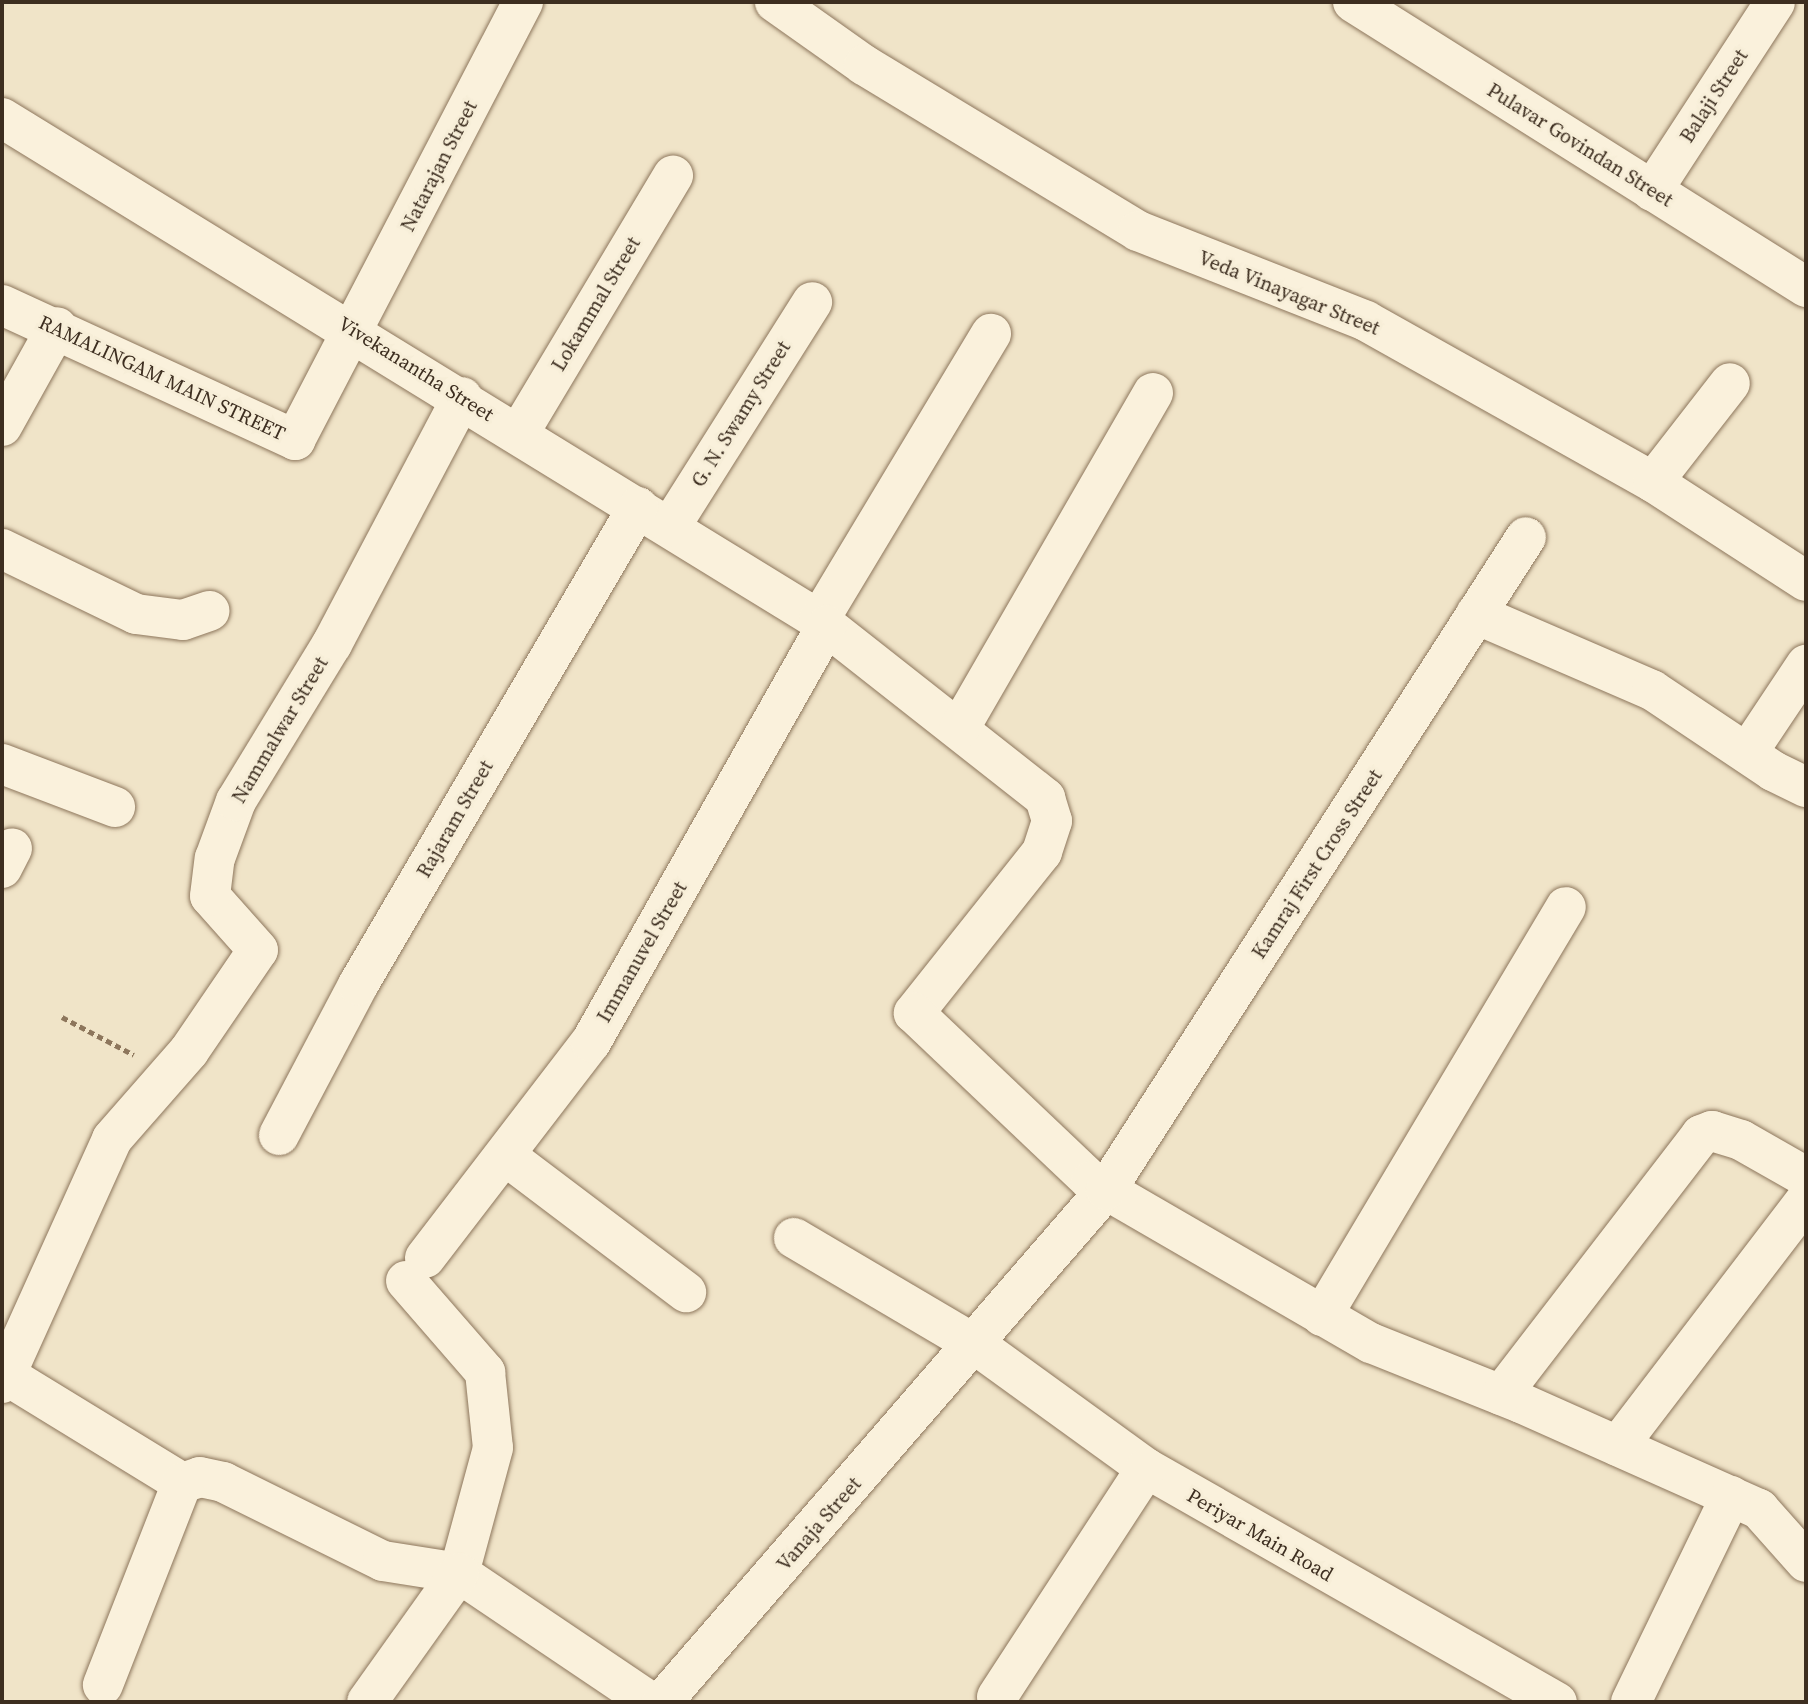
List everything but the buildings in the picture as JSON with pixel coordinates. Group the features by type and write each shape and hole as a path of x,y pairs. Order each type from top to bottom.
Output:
{"street":[{"name":"Natarajan Street","path":"355,330 523,2"},
{"name":"Veda Vinayagar Street","path":"775,2 864,65 1138,231 1366,321 1653,482 1806,581"},
{"name":"Pulavar Govindan Street","path":"1353,2 1806,287"},
{"name":"Balaji Street","path":"1652,191 1775,2"},
{"path":"1799,2 1806,6"},
{"name":"Vivekanantha Street","path":"2,118 355,330 823,622 1045,798 1052,821 1042,852 914,1013 1106,1190"},
{"name":"Lokammal Street","path":"519,433 673,176"},
{"name":"G. N. Swamy Street","path":"654,517 812,302"},
{"name":"RAMALINGAM MAIN STREET","path":"2,305 57,327 295,440 355,330"},
{"path":"2,426 57,327"},
{"name":"Immanuvel Street","path":"459,1573 493,1448 485,1372 415,1269 506,1156 591,1042 823,622 991,334"},
{"path":"1653,482 1730,383"},
{"path":"959,729 1153,393"},
{"name":"Nammalwar Street","path":"4,1379 112,1139 167,1072 189,1051 258,950 210,896 215,858 236,801 332,644 462,397"},
{"name":"Rajaram Street","path":"279,1135 358,985 654,517"},
{"name":"Kamraj First Cross Street","path":"976,1345 1106,1190 1526,537"},
{"path":"2,549 136,614 183,620 209,611"},
{"path":"1476,614 1652,690 1806,787"},
{"path":"1748,752 1806,665"},
{"path":"2,764 115,807"},
{"path":"1322,1316 1566,907"},
{"path":"1501,1395 1701,1135 1712,1131 1741,1140 1806,1177"},
{"path":"506,1156 686,1292"},
{"path":"1106,1190 1371,1343 1501,1395 1759,1509 1806,1562"},
{"path":"1618,1446 1806,1200"},
{"name":"Periyar Main Road","path":"794,1238 976,1345 1146,1468 1557,1702"},
{"name":"Vanaja Street","path":"662,1702 976,1345"},
{"path":"4,1379 182,1483 200,1477 223,1482 383,1561 459,1573 650,1702"},
{"path":"997,1697 1146,1468"},
{"path":"103,1685 182,1483"},
{"path":"1631,1702 1731,1496"},
{"path":"367,1702 459,1573"}],"path":[{"path":"62,1017 167,1072"}]}
